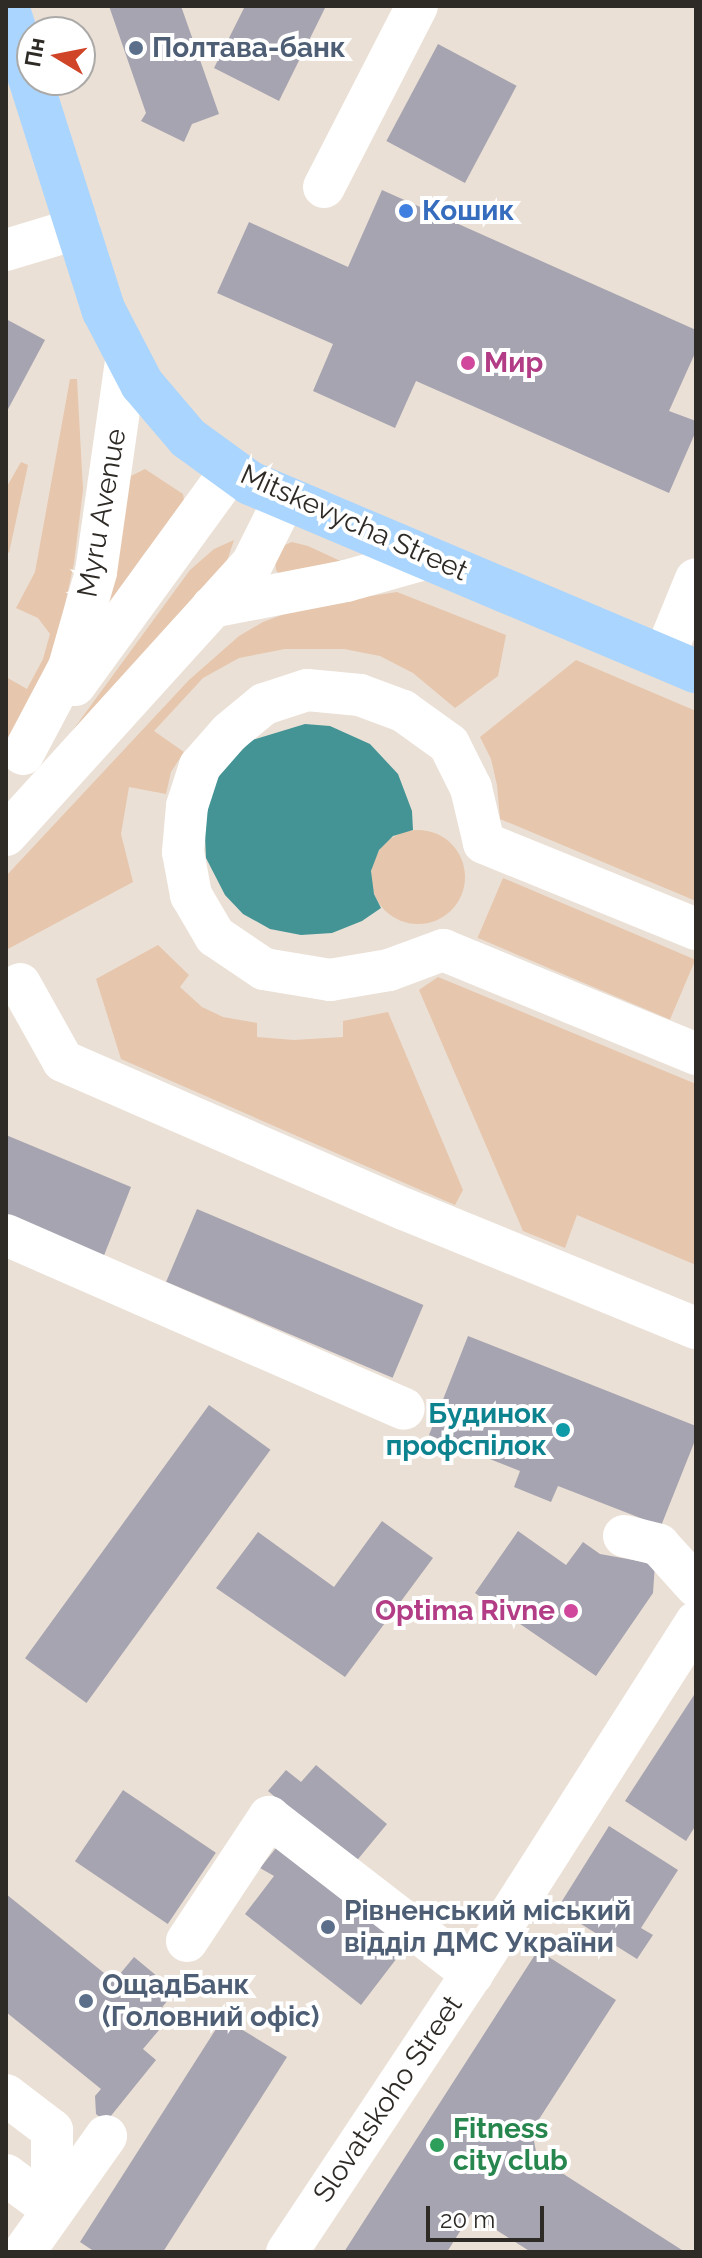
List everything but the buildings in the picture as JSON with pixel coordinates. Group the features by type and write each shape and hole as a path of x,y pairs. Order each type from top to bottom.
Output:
{"main road":[{"name":"Mitskevycha Street","path":"7,6 104,311 142,384 188,438 250,483 680,664"}],"street":[{"path":"324,187 417,6"},
{"path":"6,250 79,228"},
{"name":"Myru Avenue","path":"15,763 69,667 96,572 127,355"},
{"name":"Myru Avenue","path":"15,763 231,470"},
{"path":"6,835 252,564 285,498"},
{"path":"212,607 346,581 428,558"},
{"path":"680,664 696,579"},
{"path":"696,929 484,843 471,788 449,744 403,711 360,695 307,690 264,704 229,733 200,766 187,806 183,852 191,895 215,936 264,969 330,980 389,970 443,950 696,1054"},
{"path":"20,984 63,1061 404,1209 696,1328"},
{"path":"6,1235 404,1409"},
{"path":"624,1536 659,1545 696,1586"},
{"name":"Slovatskoho Street","path":"287,2252 472,1974 696,1622"},
{"path":"187,1941 269,1817 472,1974"},
{"path":"6,2095 52,2130 52,2209"},
{"path":"24,2252 106,2136"},
{"path":"6,2175 52,2209"}],"shaded area":[{"path":"70,379 77,379 83,490 74,563 55,650 6,747 6,677 27,689 43,659 50,634 38,618 16,608 35,572"},
{"path":"21,462 28,465 9,553 6,551 6,488"},
{"path":"145,469 183,494 185,507 144,554 107,609 127,478"},
{"path":"234,540 226,564 48,764 190,570 214,549"},
{"path":"292,542 349,565 282,578 276,570 275,559 280,547"},
{"path":"397,592 506,635 498,676 455,708 413,673 380,656 344,649 285,649 239,658 203,678 154,731 184,752 171,772 166,794 129,787 121,834 133,882 6,950 6,876 189,680 239,636 263,622 306,606"},
{"path":"576,660 696,711 696,901 500,819 491,759 480,737"},
{"path":"418,830 436,834 451,844 461,859 465,877 461,895 451,910 436,920 418,924 400,920 385,910 375,895 371,877 375,859 385,844 400,834"},
{"path":"503,878 695,960 670,1019 478,938"},
{"path":"158,945 189,975 180,987 202,1007 223,1017 257,1023 257,1037 294,1040 343,1037 343,1021 388,1012 463,1190 455,1205 121,1059 96,979"},
{"path":"438,977 696,1084 696,1265 577,1215 565,1248 523,1231 419,990"}],"water":[{"path":"305,724 330,726 370,744 398,774 412,811 413,830 393,836 379,850 371,871 374,894 381,908 362,921 332,933 301,935 270,929 243,914 225,895 206,858 204,814 220,771 252,740"}],"place":[{"name":"Полтава-банк","path":"136,48"},
{"name":"Кошик","path":"406,211"},
{"name":"Мир","path":"468,363"},
{"name":"Будинок профспілок","path":"563,1430"},
{"name":"Optima Rivne","path":"571,1611"},
{"name":"Рівненський міський відділ ДМС України","path":"328,1927"},
{"name":"ОщадБанк (Головний офіс)","path":"86,2001"},
{"name":"Fitness city club","path":"437,2145"}]}
